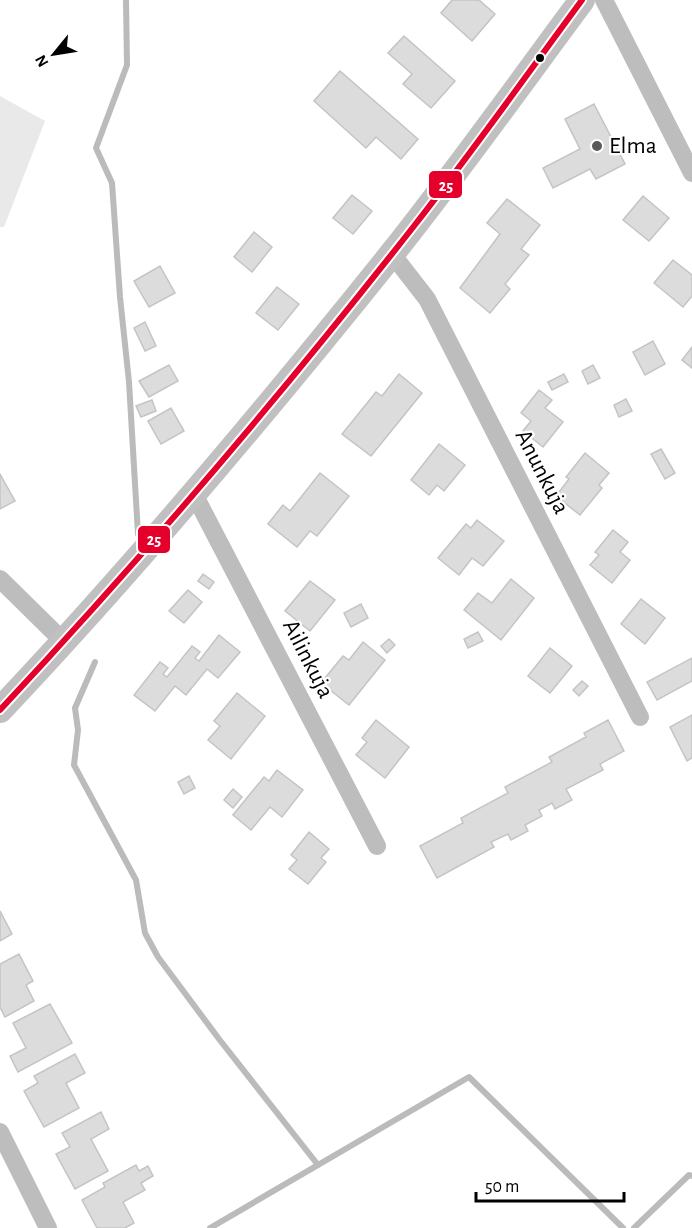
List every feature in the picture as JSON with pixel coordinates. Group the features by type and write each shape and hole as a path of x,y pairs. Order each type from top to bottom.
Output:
{"main road":[{"path":"0,710 64,642 195,494 392,254 582,0"}],"street":[{"path":"604,0 692,173"},
{"name":"Anunkuja","path":"392,254 427,299 640,717"},
{"name":"Ailinkuja","path":"195,494 377,846"},
{"path":"0,579 64,642"},
{"path":"0,1132 48,1228"}],"shaded area":[{"path":"0,96 45,121 4,227 0,227"}],"building":[{"path":"452,0 479,0 495,14 472,41 441,13"},
{"path":"404,36 455,81 431,108 403,84 412,74 388,53"},
{"path":"340,71 418,139 401,159 376,137 366,148 314,101"},
{"name":"Elma","path":"594,104 625,164 596,179 590,169 553,188 543,168 580,149 565,119"},
{"path":"352,195 372,211 353,234 333,218"},
{"path":"643,196 669,218 649,241 623,220"},
{"path":"507,199 540,225 521,249 529,255 505,284 510,289 490,313 460,288 500,234 487,223"},
{"path":"254,232 272,247 252,272 234,257"},
{"path":"673,260 692,275 692,296 683,307 654,283"},
{"path":"160,266 175,293 149,307 134,281"},
{"path":"277,287 299,304 278,330 256,313"},
{"path":"145,322 156,346 145,351 134,328"},
{"path":"653,341 665,364 645,375 633,352"},
{"path":"692,347 692,368 682,360"},
{"path":"169,365 178,381 149,397 139,381"},
{"path":"593,365 600,378 588,384 582,371"},
{"path":"399,374 422,393 371,456 342,434 376,392 382,396"},
{"path":"564,374 568,382 552,390 548,382"},
{"path":"539,390 552,400 545,408 563,422 543,447 523,431 531,421 521,413"},
{"path":"626,399 632,411 619,417 614,405"},
{"path":"152,400 156,411 141,417 136,406"},
{"path":"171,408 184,431 161,444 148,421"},
{"path":"439,444 465,465 444,491 437,485 429,495 411,480"},
{"path":"661,449 675,473 665,479 651,454"},
{"path":"585,453 609,473 599,485 602,488 580,515 556,496 569,479 566,477"},
{"path":"320,473 349,496 317,536 310,531 297,547 268,524 283,505 290,511"},
{"path":"0,474 15,501 0,509"},
{"path":"477,520 504,541 483,566 472,558 459,575 438,558 466,524 471,528"},
{"path":"613,530 628,542 620,552 630,560 612,583 590,565 599,555 595,552"},
{"path":"203,574 214,582 209,589 198,581"},
{"path":"511,579 534,598 501,640 464,610 478,593 492,603"},
{"path":"310,581 335,600 310,631 285,611"},
{"path":"188,590 202,602 184,623 169,611"},
{"path":"641,599 665,618 645,644 621,624"},
{"path":"361,604 368,618 351,627 344,613"},
{"path":"478,632 483,641 468,648 464,639"},
{"path":"219,635 240,652 218,678 207,669 186,695 175,686 155,711 134,695 160,662 168,668 163,674 167,677 192,646 200,652 195,658 199,661"},
{"path":"389,639 395,645 387,653 381,646"},
{"path":"363,642 385,660 349,705 321,683 343,656 349,660"},
{"path":"550,648 572,666 550,693 528,676"},
{"path":"692,658 692,681 657,700 647,682"},
{"path":"582,681 588,686 579,696 573,690"},
{"path":"237,693 265,716 231,759 208,740 220,726 214,721"},
{"path":"692,715 692,758 687,761 670,727"},
{"path":"376,720 409,747 385,778 356,755 367,742 362,738"},
{"path":"608,720 624,751 600,764 603,770 566,789 572,800 555,809 552,803 539,810 542,816 525,825 528,831 511,840 508,834 491,842 494,847 437,878 420,846 463,823 461,818 508,793 505,787 552,762 549,757 586,737 584,733"},
{"path":"277,770 303,790 282,817 270,807 251,830 233,815 264,777 269,781"},
{"path":"189,776 195,788 184,794 178,782"},
{"path":"233,789 242,797 233,808 224,800"},
{"path":"309,832 329,849 321,858 326,862 308,884 289,869 297,860 291,855"},
{"path":"0,911 12,934 0,941"},
{"path":"19,954 33,981 26,985 34,1001 5,1017 0,1007 0,964"},
{"path":"50,1004 72,1043 18,1072 10,1056 26,1048 13,1023"},
{"path":"75,1054 85,1073 66,1083 79,1108 44,1127 24,1091 38,1083 34,1076"},
{"path":"101,1112 109,1129 91,1139 108,1171 75,1189 56,1154 70,1147 62,1133"},
{"path":"136,1165 139,1171 148,1166 153,1176 141,1183 145,1190 123,1202 134,1223 125,1228 97,1228 82,1200 105,1187 103,1183"}],"waterway":[{"path":"126,0 127,65 96,148 112,183 129,382 138,534"},
{"path":"95,662 75,708 78,730 74,765 136,880 145,933 158,957 219,1039 318,1165"},
{"path":"210,1228 469,1077 623,1228"},
{"path":"634,1228 689,1175 692,1176"}],"transit line":[{"name":"25","path":"0,710 160,533 365,288 436,198 582,0"}],"place":[{"name":"Elma","path":"597,146"}]}
